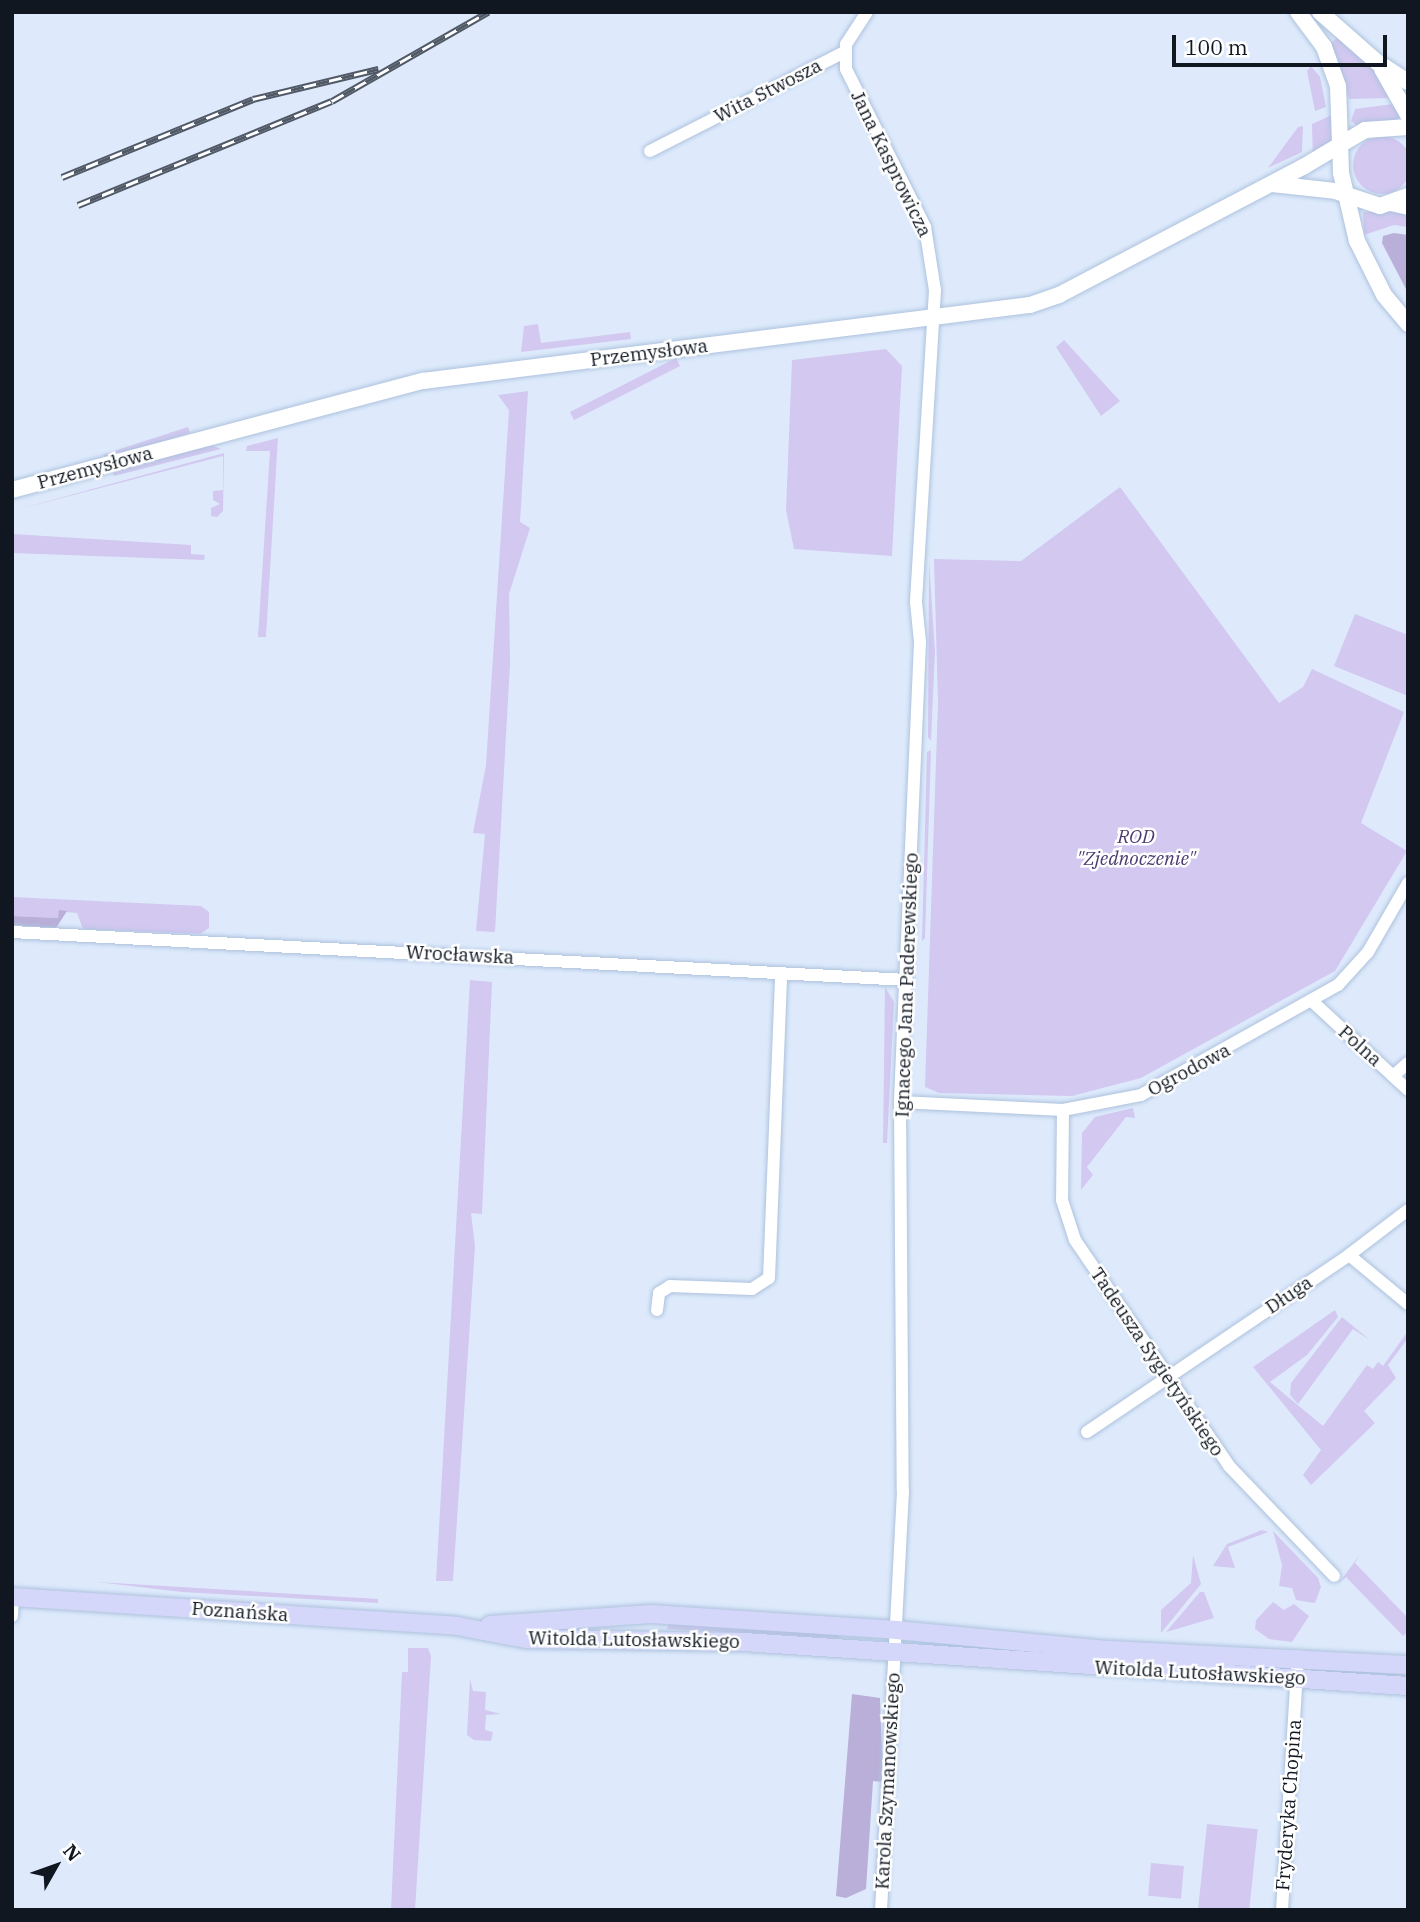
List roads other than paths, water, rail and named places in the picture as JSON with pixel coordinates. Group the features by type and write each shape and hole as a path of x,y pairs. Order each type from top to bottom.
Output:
{"main road":[{"name":"Poznańska","path":"13,1597 467,1627"},
{"name":"Witolda Lutosławskiego","path":"467,1627 638,1614 896,1630 1109,1650 1298,1657 1408,1665"},
{"name":"Witolda Lutosławskiego","path":"467,1627 526,1639 744,1642 1408,1686"}],"street":[{"name":"Wita Stwosza","path":"650,151 844,52 867,12"},
{"path":"1298,12 1331,61 1340,95 1346,195 1368,269 1408,324"},
{"path":"1320,12 1377,62 1408,82"},
{"name":"Jana Kasprowicza","path":"844,52 851,84 931,244 935,290 932,319"},
{"path":"1377,62 1408,115"},
{"name":"Przemysłowa","path":"12,491 423,380 1017,308 1059,295 1375,126 1408,127"},
{"path":"1270,184 1317,187 1380,206 1399,207 1408,196"},
{"name":"Ignacego Jana Paderewskiego","path":"895,1652 903,1472 900,1102 920,642 917,558 932,319"},
{"name":"Ogrodowa","path":"900,1102 1063,1110 1150,1091 1313,1002 1357,966 1408,883"},
{"name":"Wrocławska","path":"12,932 907,980"},
{"path":"657,1310 659,1293 670,1286 752,1289 769,1278 781,973"},
{"name":"Polna","path":"1313,1002 1408,1090"},
{"path":"1393,1076 1408,1063"},
{"name":"Tadeusza Sygietyńskiego","path":"1063,1110 1062,1200 1069,1230 1234,1473 1334,1576"},
{"name":"Długa","path":"1087,1433 1349,1255 1408,1210"},
{"path":"1349,1255 1408,1304"},
{"path":"12,1616 13,1597"},
{"name":"Karola Szymanowskiego","path":"881,1910 895,1652"},
{"name":"Fryderyka Chopina","path":"1282,1910 1298,1657"}],"railway":[{"path":"78,205 332,101 488,12"},
{"path":"62,177 253,99 378,69"}],"park label":[{"name":"ROD \"Zjednoczenie\"","path":"1136,848"}]}
